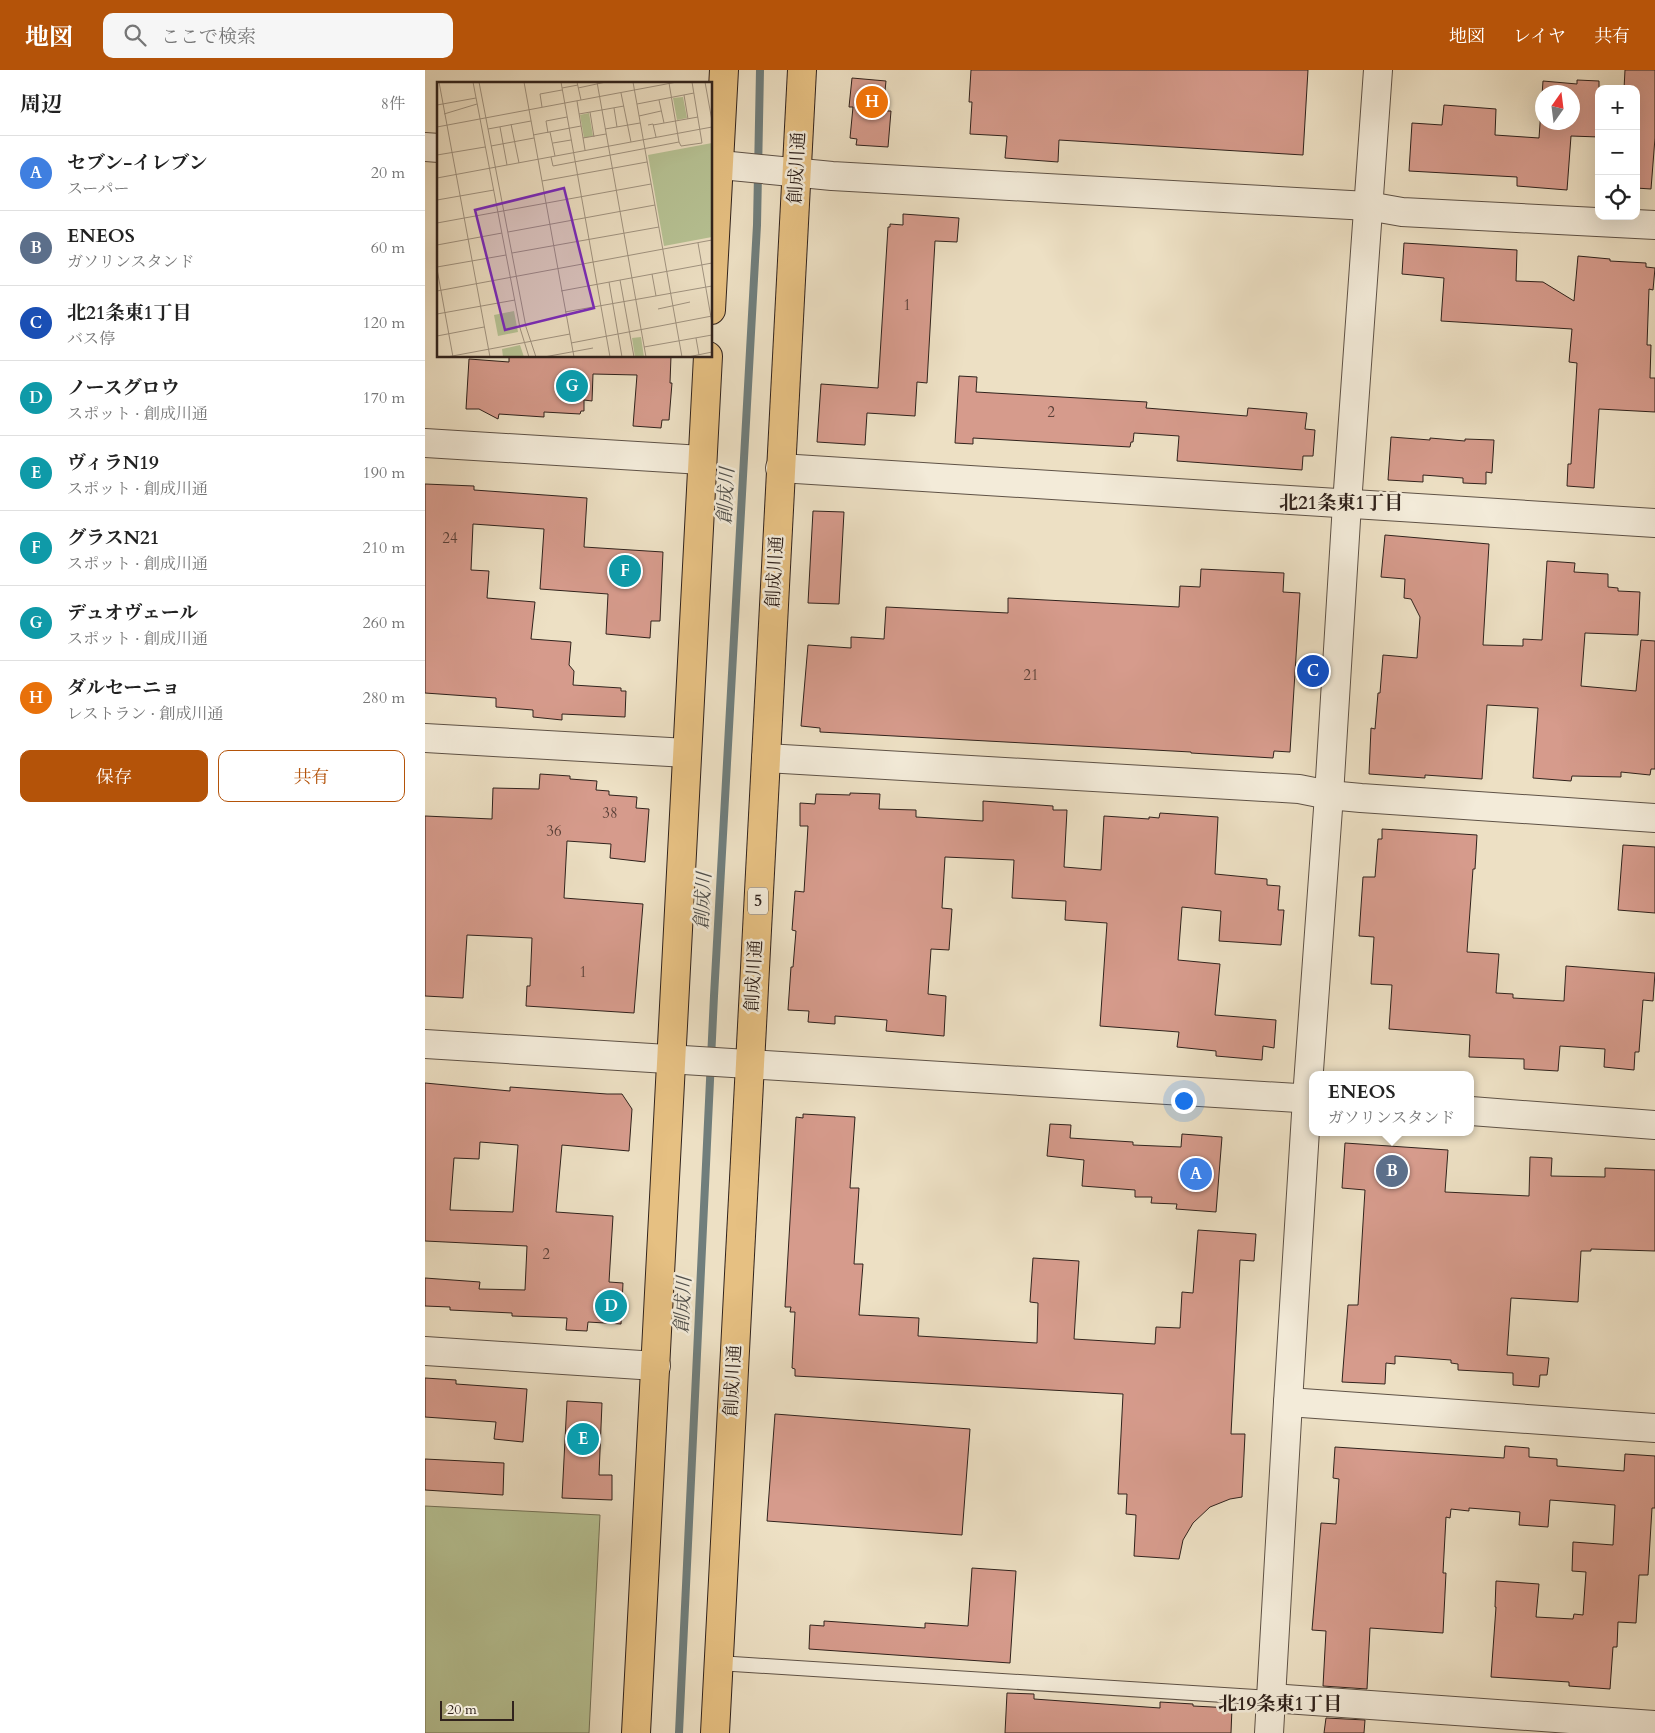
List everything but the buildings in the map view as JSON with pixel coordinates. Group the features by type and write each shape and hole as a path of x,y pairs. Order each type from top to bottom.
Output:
{"highway":[{"path":"713,284 722,165 724,70"},
{"name":"創成川通","path":"715,1733 741,1063 766,758 780,468 788,171 802,70"},
{"path":"636,1733 656,1366 682,1059 687,753 708,358"}],"street":[{"path":"1312,1071 1347,504 1378,70"},
{"path":"722,165 832,176 1368,206 1402,212 1655,225"},
{"path":"425,443 702,460"},
{"path":"780,468 1655,523"},
{"path":"425,738 687,753"},
{"path":"766,758 1299,789 1329,795 1655,818"},
{"path":"425,1044 1309,1099"},
{"path":"1474,1111 1655,1125"},
{"path":"1269,1733 1287,1402 1309,1112"},
{"path":"425,1350 656,1366"},
{"path":"1287,1402 1655,1428"},
{"path":"1271,1698 1655,1725"}],"lane":[{"path":"718,1664 1271,1698"}],"green space":[{"path":"425,1506 600,1515 589,1733 425,1733"}],"waterway":[{"name":"創成川","path":"679,1733 714,996 757,225 760,70"}],"place":[{"name":"ダルセーニョ","path":"872,102"},
{"name":"デュオヴェール","path":"572,386"},
{"name":"グラスN21","path":"625,571"},
{"name":"北21条東1丁目","path":"1313,671"},
{"name":"ENEOS","path":"1392,1171"},
{"name":"セブン-イレブン","path":"1196,1174"},
{"name":"ノースグロウ","path":"611,1306"},
{"name":"ヴィラN19","path":"583,1439"}],"district":[{"name":"北21条東1丁目","path":"1341,503"},
{"name":"北19条東1丁目","path":"1280,1704"}]}
